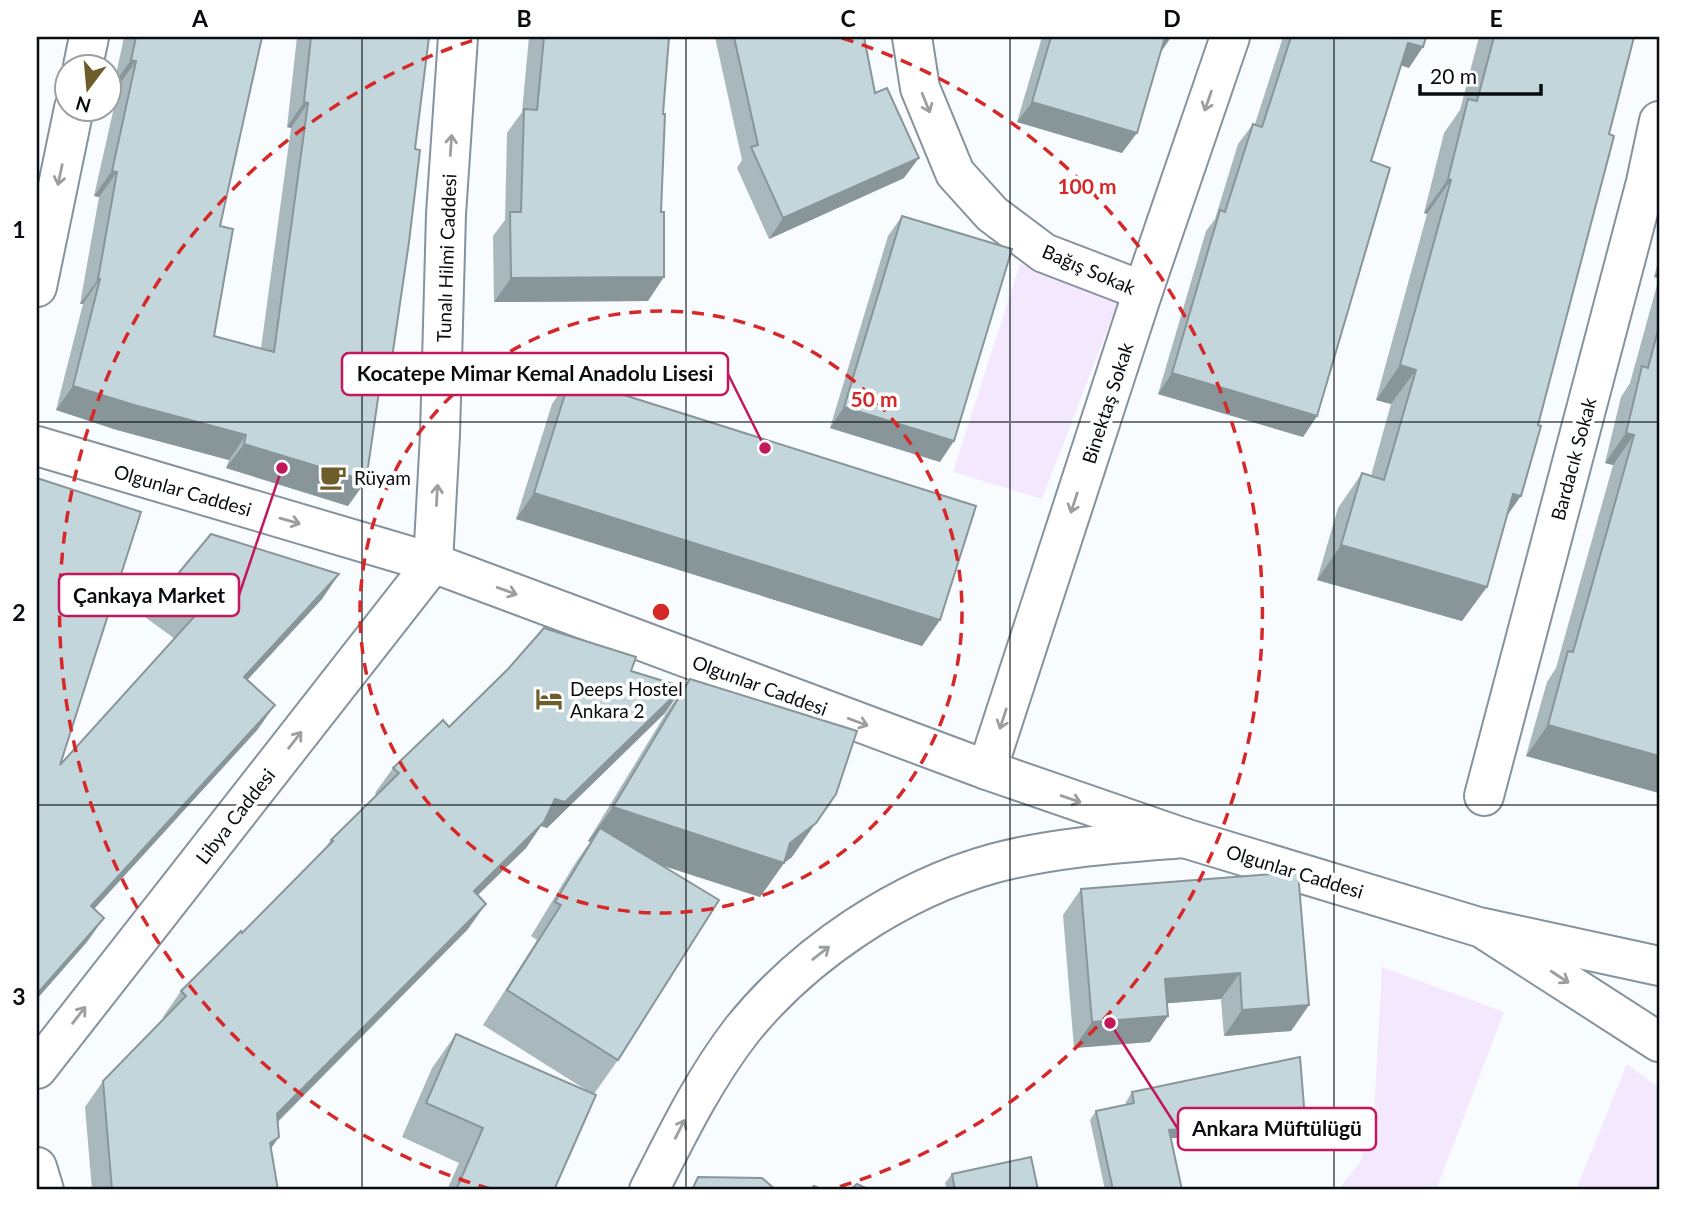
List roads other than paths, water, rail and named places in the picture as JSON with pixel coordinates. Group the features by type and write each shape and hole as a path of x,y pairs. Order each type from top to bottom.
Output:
{"street":[{"name":"Tunalı Hilmi Caddesi","path":"433,563 446,214 458,37"},
{"name":"Bağış Sokak","path":"912,37 920,88 955,173 992,214 1044,253 1143,291"},
{"name":"Binektaş Sokak","path":"987,770 1143,291 1230,37"},
{"name":"Bardacık Sokak","path":"1484,796 1646,182 1659,121"},
{"path":"37,287 71,122"},
{"name":"Olgunlar Caddesi","path":"37,446 433,563 987,770 1184,838 1482,928 1659,966"},
{"name":"Libya Caddesi","path":"37,1069 433,563"},
{"path":"649,1190 686,1117 743,1030 778,991 816,956 856,926 899,902 994,864 1100,845 1184,838"},
{"name":"Olgunlar Caddesi","path":"1482,928 1659,1042"},
{"path":"37,1167 44,1190"}],"place":[{"name":"Kocatepe Mimar Kemal Anadolu Lisesi","path":"765,448"},
{"name":"Çankaya Market","path":"282,468"},
{"name":"Rüyam","path":"333,477"},
{"name":"Deeps Hostel Ankara 2","path":"549,699"},
{"name":"Ankara Müftülügü","path":"1110,1023"}]}
